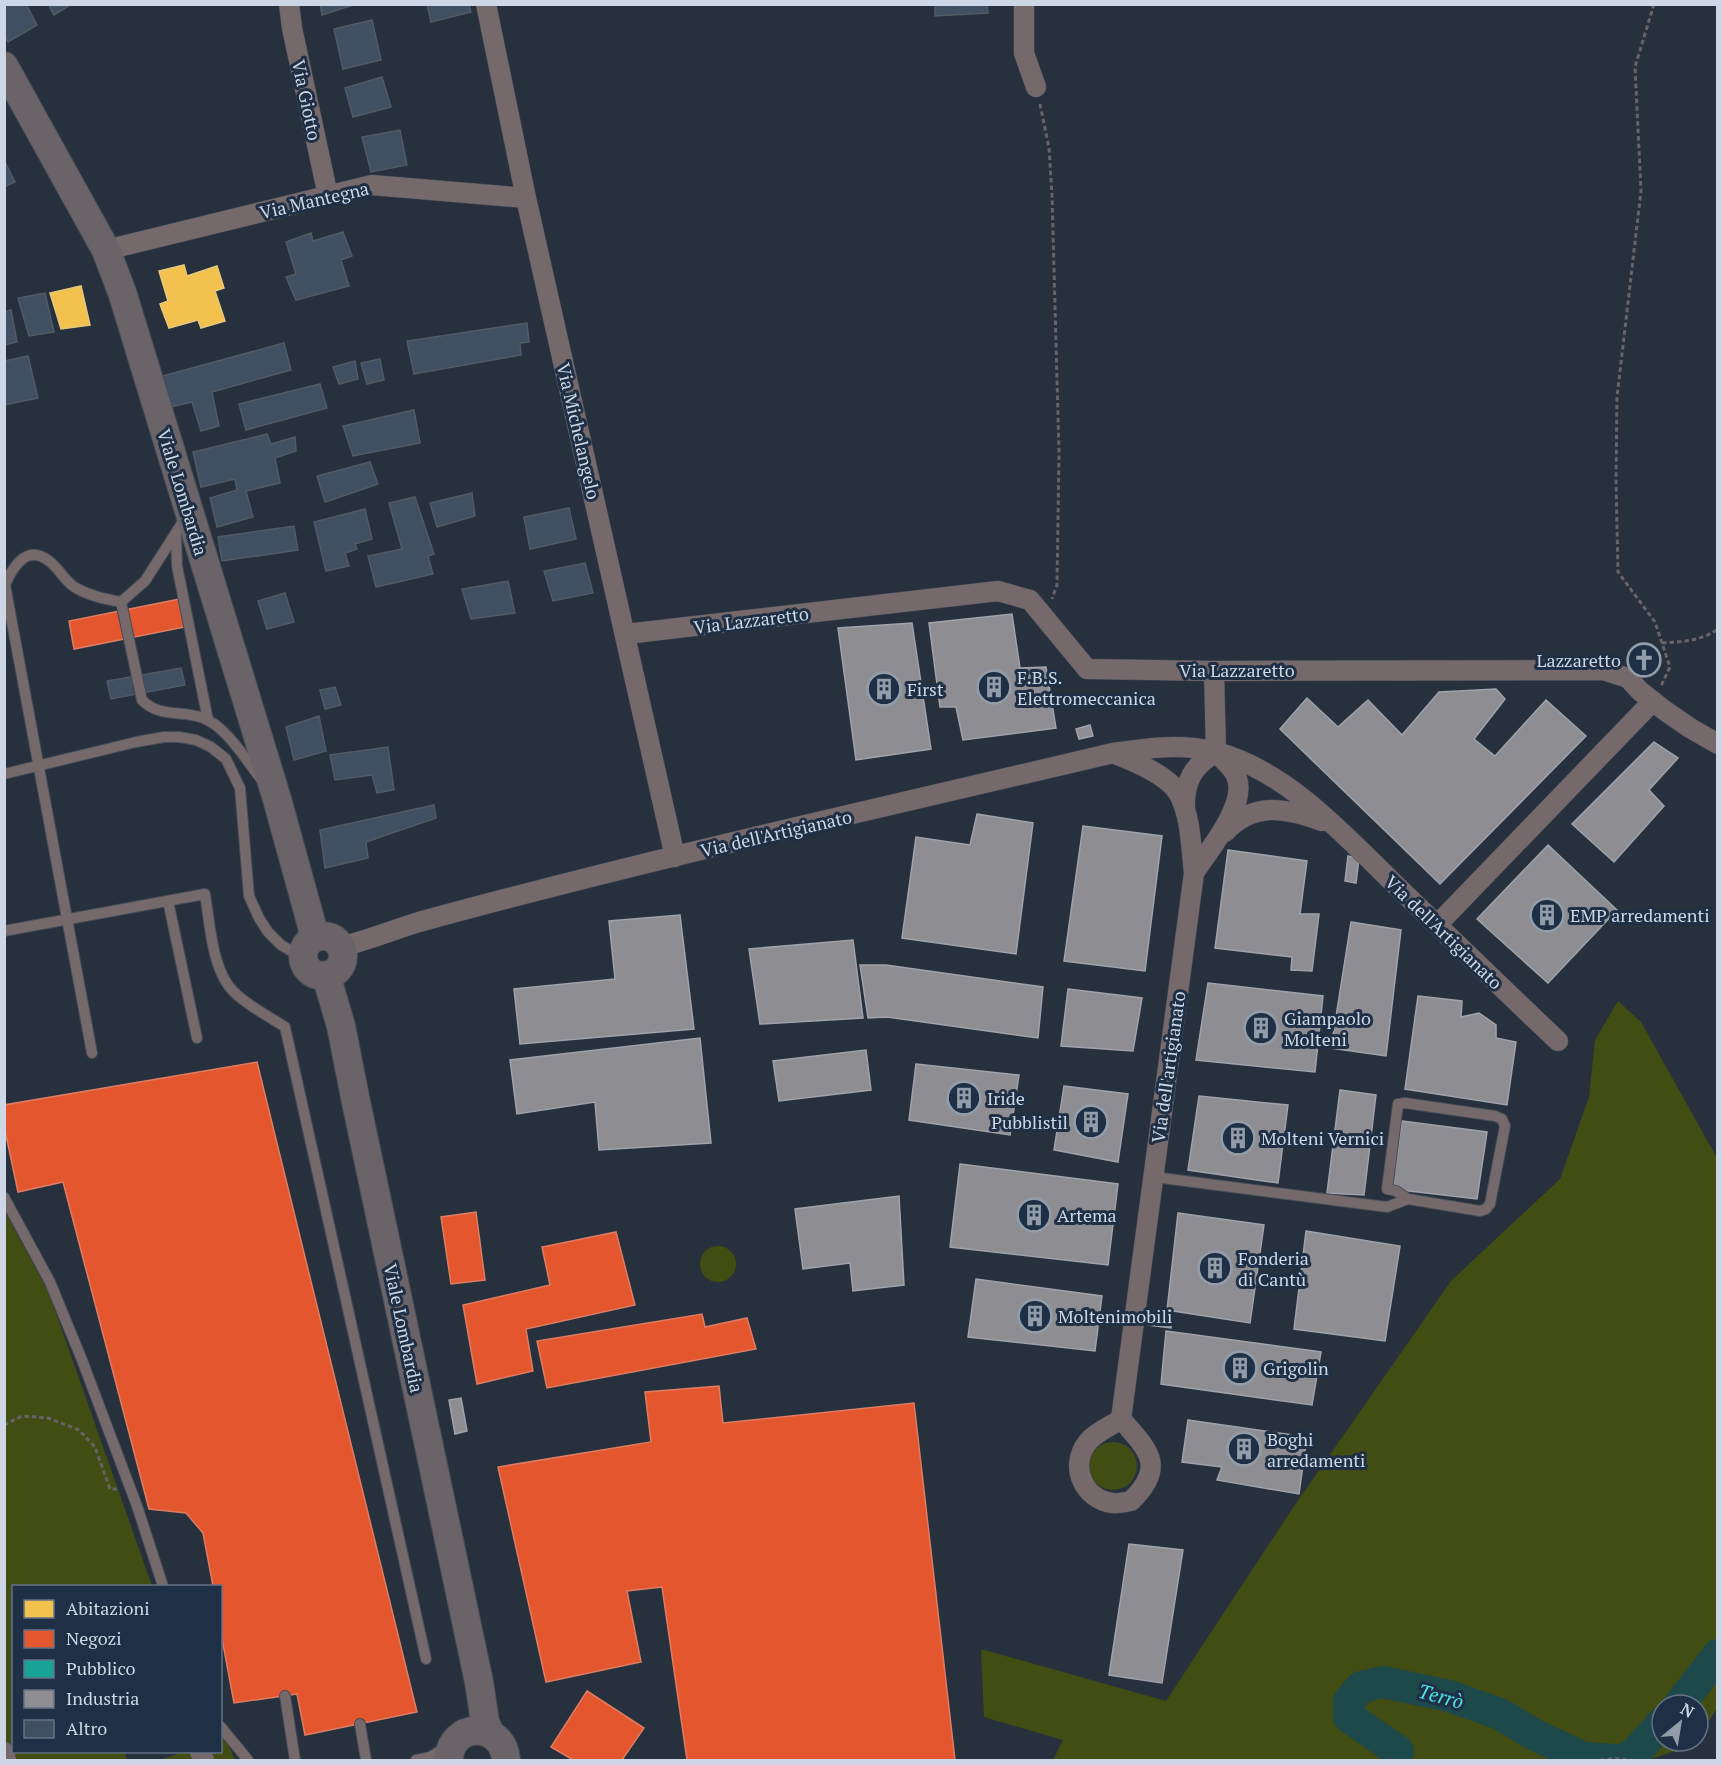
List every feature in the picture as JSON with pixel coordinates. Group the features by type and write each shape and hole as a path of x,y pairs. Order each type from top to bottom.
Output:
{"main road":[{"name":"Viale Lombardia","path":"4,66 106,250 123,296 183,522 277,799 320,945 306,964 309,970 320,975 327,975 341,1026 479,1683 485,1722 490,1733 502,1745 506,1761"},
{"name":"Viale Lombardia","path":"455,1746 474,1712 479,1683"},
{"path":"455,1746 475,1731 490,1733"}],"street":[{"name":"Via Giotto","path":"289,4 292,28 328,196"},
{"name":"Via Michelangelo","path":"486,4 526,198 675,857"},
{"path":"1023,4 1024,53 1036,87"},
{"name":"Via Mantegna","path":"106,250 372,186 526,198"},
{"name":"Via Lazzaretto","path":"626,634 998,591 1030,600 1087,669 1603,670 1628,678 1653,701 1690,728 1718,744"},
{"path":"1185,809 1185,792 1192,774 1201,762 1216,752 1214,671"},
{"path":"1437,925 1653,701"},
{"name":"Via dell'Artigianato","path":"320,945 374,938 417,923 675,857 1113,753 1170,746 1216,752 1246,764 1289,787 1331,824 1558,1041"},
{"name":"Via dell'Artigianato","path":"1194,873 1237,805 1239,790 1237,776 1216,752"},
{"name":"Via dell'artigianato","path":"1113,753 1141,765 1161,777 1178,792 1185,809 1194,873 1121,1419"},
{"name":"Via dell'Artigianato","path":"1214,842 1233,823 1268,809 1290,811 1331,824"},
{"path":"4,1752 6,1761"}],"lane":[{"path":"121,602 145,581 183,522"},
{"path":"183,522 177,566 208,720"},
{"path":"92,1053 5,585 12,568 27,556 38,554 50,561 73,586 95,597 121,602"},
{"path":"121,602 142,700 148,707 159,712 202,717 208,720 225,734 277,799"},
{"path":"4,774 164,737 196,740 211,747 226,759 240,788 249,896 259,918 268,932 281,945 293,952 320,945"},
{"path":"4,931 205,894 221,976 234,992 285,1027 426,1659"},
{"path":"168,901 197,1038"},
{"path":"1154,1178 1387,1207 1408,1199 1480,1211 1486,1209 1490,1204 1505,1126 1502,1119 1484,1114 1405,1103 1398,1104 1387,1189 1396,1191 1408,1199"},
{"path":"4,1197 50,1282 82,1360 130,1487 162,1585"},
{"path":"285,1696 295,1761"},
{"path":"360,1724 366,1761"},
{"path":"222,1728 248,1761"},
{"path":"416,1761 455,1746"}],"path":[{"path":"1653,701 1670,667 1655,622 1618,572 1616,481 1617,397 1641,191 1635,67 1654,4"},
{"path":"1036,87 1050,148 1059,453 1057,585 1046,618"},
{"path":"1662,644 1686,642 1709,635 1718,629"},
{"path":"4,1425 22,1416 48,1418 79,1430 95,1446 110,1489 130,1487"},
{"path":"1600,1761 1612,1759 1632,1761"}],"green space":[{"path":"1618,1001 1641,1022 1717,1158 1717,1708 1710,1719 1710,1693 1650,1693 1650,1753 1670,1753 1647,1760 1053,1760 1063,1740 984,1717 981,1649 1166,1701 1290,1512 1451,1281 1560,1179 1589,1097 1595,1040"},
{"path":"4,1210 49,1293 152,1585 12,1585 12,1753 125,1753 127,1760 5,1760"},
{"path":"718,1246 731,1251 736,1264 731,1277 718,1282 705,1277 700,1264 705,1251"},
{"path":"1108,1442 1118,1442 1130,1449 1137,1461 1137,1471 1130,1483 1118,1490 1108,1490 1093,1479 1089,1471 1089,1461 1100,1446"},
{"path":"224,1735 235,1760 160,1760 180,1753 222,1753 222,1736"}],"building: Abitazioni":[{"path":"184,265 187,276 217,266 224,288 215,291 225,321 201,328 198,320 169,328 160,304 168,301 159,271"},
{"path":"81,286 90,325 61,329 50,293"}],"building: Negozi":[{"path":"185,598 190,626 74,649 69,621"},
{"path":"257,1062 417,1712 305,1735 297,1694 234,1703 222,1639 222,1585 213,1585 203,1533 186,1513 149,1509 63,1182 18,1192 4,1126 4,1105"},
{"path":"476,1212 485,1280 451,1284 441,1217"},
{"path":"616,1232 635,1305 526,1329 533,1371 477,1384 463,1305 550,1285 542,1247"},
{"path":"702,1314 705,1327 747,1318 756,1349 547,1388 537,1341"},
{"path":"719,1386 723,1423 914,1403 955,1760 687,1760 662,1587 627,1591 641,1662 546,1682 498,1467 651,1442 645,1392"},
{"path":"587,1691 644,1728 622,1760 573,1760 551,1747"}],"building: Pubblico":[{"name":"Lazzaretto","path":"1652,645 1655,673 1636,678 1634,647"}],"building: Industria":[{"name":"F.B.S. Elettromeccanica","path":"1012,614 1020,668 1046,667 1056,728 963,740 956,707 940,707 929,623"},
{"name":"First","path":"912,623 931,749 856,760 838,628"},
{"path":"1496,689 1505,699 1474,739 1495,756 1546,700 1586,736 1440,884 1280,729 1307,698 1338,727 1368,700 1402,735 1439,692"},
{"path":"1090,725 1093,736 1079,739 1076,729"},
{"path":"1654,742 1678,758 1649,790 1664,806 1614,862 1572,824"},
{"path":"977,814 1033,823 1016,954 902,938 916,837 970,845"},
{"path":"1083,826 1162,836 1145,971 1064,961"},
{"name":"EMP arredamenti","path":"1548,845 1617,910 1548,983 1477,919"},
{"path":"1228,850 1307,861 1300,914 1319,914 1312,971 1291,970 1292,957 1215,948"},
{"path":"1348,856 1359,858 1356,883 1345,881"},
{"path":"680,915 694,1029 520,1044 514,989 615,979 609,921"},
{"path":"1351,922 1401,930 1386,1056 1331,1048"},
{"path":"853,940 863,1018 760,1024 749,949"},
{"path":"860,965 886,965 1043,987 1038,1038 887,1017 868,1018"},
{"name":"Giampaolo Molteni","path":"1208,983 1323,996 1315,1072 1196,1060"},
{"path":"1068,989 1142,998 1133,1051 1061,1046"},
{"path":"1418,996 1462,1001 1461,1017 1479,1013 1496,1025 1496,1038 1516,1042 1507,1105 1405,1089"},
{"path":"700,1038 711,1143 599,1150 595,1102 517,1114 510,1060"},
{"path":"866,1050 871,1090 779,1101 773,1061"},
{"name":"Iride","path":"916,1064 1019,1075 1010,1135 909,1120"},
{"name":"Pubblistil","path":"1064,1086 1128,1094 1118,1162 1054,1150"},
{"path":"1340,1090 1376,1095 1364,1195 1327,1193"},
{"name":"Molteni Vernici","path":"1199,1096 1288,1105 1278,1183 1188,1170"},
{"path":"1402,1121 1487,1132 1477,1199 1392,1189"},
{"name":"Artema","path":"960,1164 1118,1184 1108,1265 950,1247"},
{"path":"899,1196 904,1285 853,1291 850,1263 803,1269 795,1209"},
{"name":"Fonderia di Cantù","path":"1178,1213 1264,1225 1250,1323 1167,1310"},
{"path":"1306,1231 1400,1246 1385,1341 1294,1329"},
{"name":"Moltenimobili","path":"976,1279 1102,1296 1095,1351 968,1337"},
{"path":"1149,1314 1172,1317 1171,1328 1148,1325"},
{"name":"Grigolin","path":"1166,1331 1321,1352 1312,1405 1161,1384"},
{"path":"461,1398 467,1431 455,1434 449,1400"},
{"name":"Boghi arredamenti","path":"1188,1420 1307,1437 1299,1494 1217,1480 1222,1467 1182,1462"},
{"path":"1129,1544 1183,1550 1162,1683 1109,1675"}],"building: Altro":[{"path":"4,4 26,4 37,25 8,42 4,35"},
{"path":"48,4 72,4 54,15"},
{"path":"320,4 356,4 322,15"},
{"path":"427,4 469,4 471,12 431,22"},
{"path":"935,4 987,4 988,13 935,16"},
{"path":"372,20 381,60 343,69 334,29"},
{"path":"382,77 391,107 353,117 345,88"},
{"path":"400,130 407,165 371,172 362,137"},
{"path":"4,160 15,182 4,187"},
{"path":"343,232 352,256 341,260 349,286 296,300 286,277 296,274 286,242 311,233 313,241"},
{"path":"45,293 54,332 29,336 18,298"},
{"path":"11,310 17,342 4,345 4,312"},
{"path":"527,323 529,342 520,343 521,355 414,374 407,341"},
{"path":"284,343 291,370 212,392 219,426 201,431 192,402 170,407 159,377"},
{"path":"28,356 38,398 4,405 4,361"},
{"path":"380,359 384,380 367,384 361,363"},
{"path":"355,361 358,379 339,384 333,367"},
{"path":"320,384 327,408 246,430 239,404"},
{"path":"414,410 420,443 353,456 343,426"},
{"path":"267,434 271,444 295,437 296,451 275,458 280,483 246,491 253,517 217,527 210,498 237,490 235,479 201,487 193,452"},
{"path":"370,462 378,484 325,502 317,476"},
{"path":"472,493 475,516 437,527 430,503"},
{"path":"415,497 434,554 428,556 433,574 376,587 368,556 402,549 389,503"},
{"path":"569,508 576,539 530,549 524,517"},
{"path":"365,509 372,539 355,544 357,549 345,553 349,566 326,571 314,522"},
{"path":"294,526 298,550 222,561 218,537"},
{"path":"585,563 593,593 553,601 544,571"},
{"path":"508,581 515,613 471,619 462,589"},
{"path":"285,593 294,622 267,629 258,601"},
{"path":"181,668 185,685 111,699 107,681"},
{"path":"335,687 341,705 325,709 320,690"},
{"path":"319,716 326,751 294,760 286,727"},
{"path":"388,747 394,790 377,793 372,775 335,780 330,755"},
{"path":"434,805 436,818 366,842 368,858 325,868 320,830"}],"waterway":[{"name":"Terrò","path":"1688,1693 1718,1655"},
{"name":"Terrò","path":"1396,1760 1398,1751 1349,1717 1349,1701 1361,1687 1383,1682 1449,1696 1500,1714 1533,1734 1584,1758 1615,1760"},
{"name":"Terrò","path":"1622,1760 1635,1753 1650,1736"}],"place":[{"name":"Lazzaretto","path":"1644,660"},
{"name":"F.B.S. Elettromeccanica","path":"994,687"},
{"name":"First","path":"884,689"},
{"name":"EMP arredamenti","path":"1547,915"},
{"name":"Giampaolo Molteni","path":"1261,1028"},
{"name":"Iride","path":"964,1098"},
{"name":"Pubblistil","path":"1091,1122"},
{"name":"Molteni Vernici","path":"1238,1138"},
{"name":"Artema","path":"1034,1215"},
{"name":"Fonderia di Cantù","path":"1215,1268"},
{"name":"Moltenimobili","path":"1035,1316"},
{"name":"Grigolin","path":"1240,1368"},
{"name":"Boghi arredamenti","path":"1244,1449"}]}
